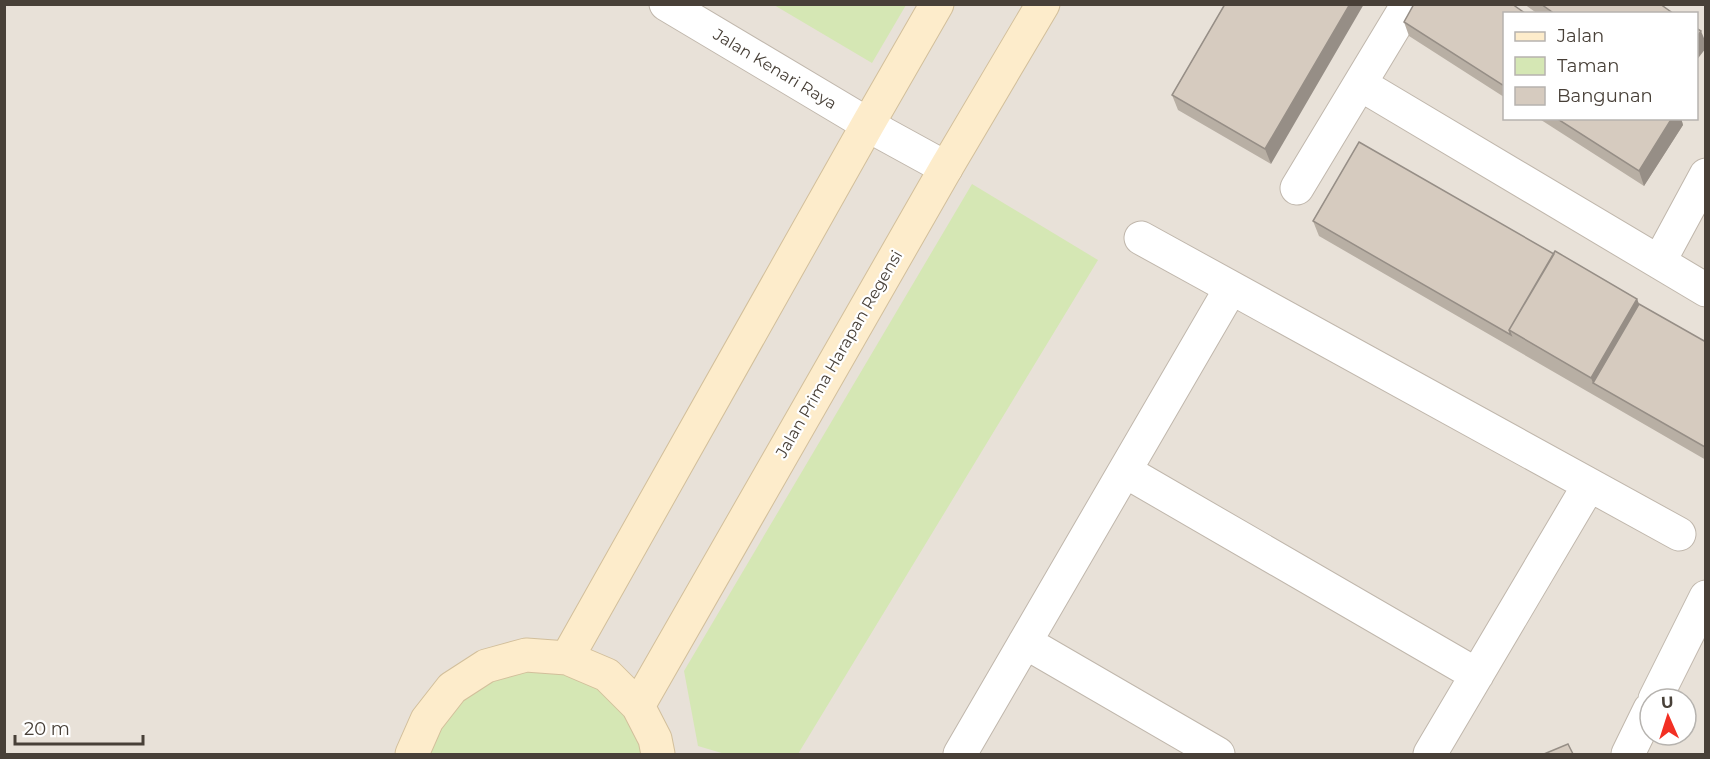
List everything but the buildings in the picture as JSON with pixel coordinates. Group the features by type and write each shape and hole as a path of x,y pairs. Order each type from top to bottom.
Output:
{"street":[{"name":"Jalan Kenari Raya","path":"666,4 937,163"},
{"path":"567,658 876,129 937,4"},
{"name":"Jalan Prima Harapan Regensi","path":"638,705 937,163 1043,4"},
{"path":"1296,188 1408,4"},
{"path":"1360,84 1706,290"},
{"path":"1659,262 1706,175"},
{"path":"1142,238 1679,534"},
{"path":"960,754 1231,288"},
{"path":"1125,471 1477,675"},
{"path":"1430,754 1589,485"},
{"path":"1661,687 1706,597"},
{"path":"1025,642 1218,754"},
{"path":"412,754 427,720 452,688 486,666 526,655 567,658 607,675 638,705 655,739 658,754"},
{"path":"1628,754 1638,734"}],"shaded area":[{"path":"4,5 1705,5 1705,754 5,754"}],"green space":[{"path":"774,5 906,5 872,63"},
{"path":"972,184 1098,260 798,754 725,754 698,746 684,671"},
{"path":"486,666 607,675 658,754 412,754"}]}
